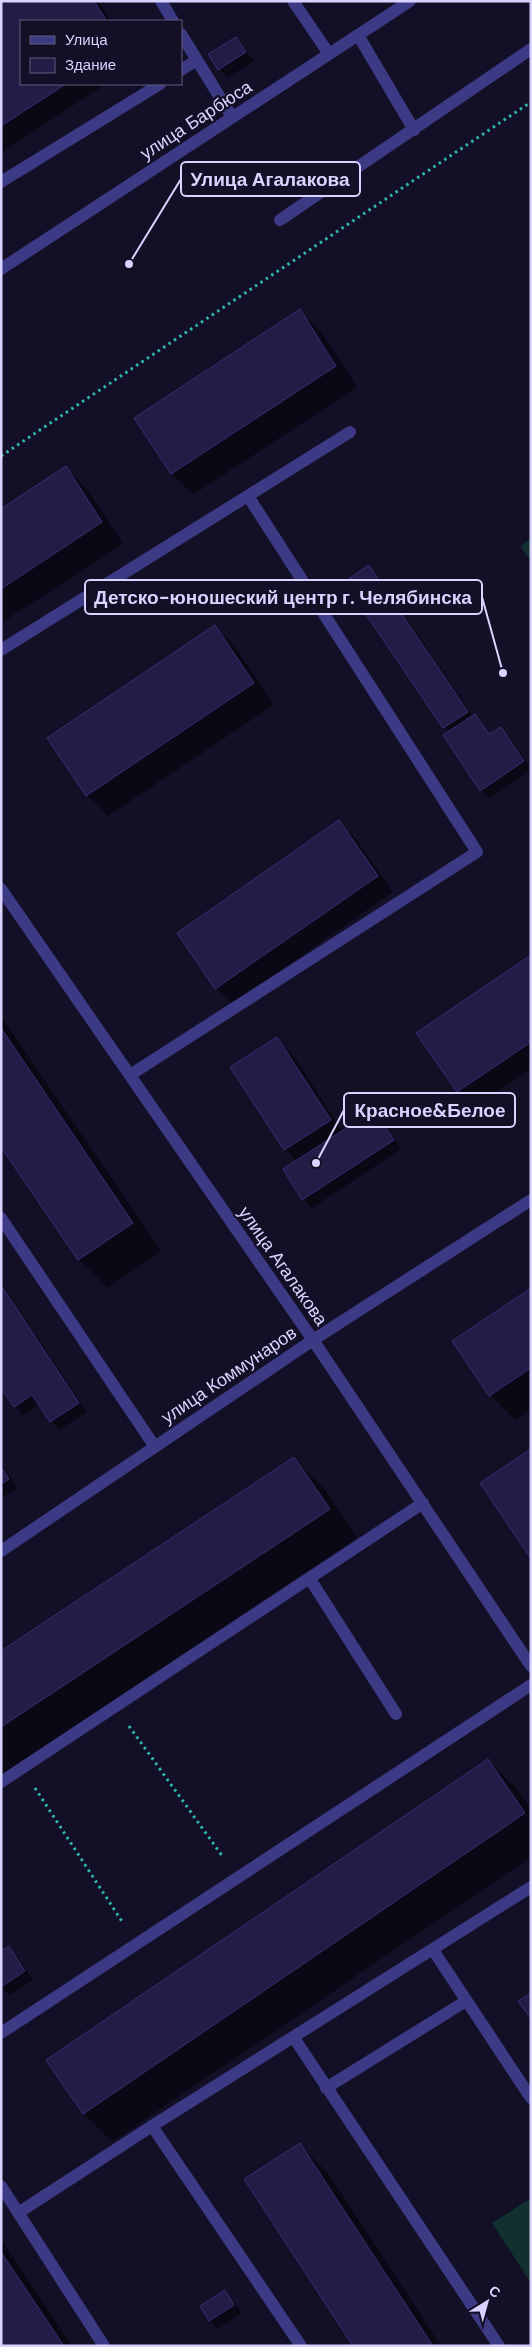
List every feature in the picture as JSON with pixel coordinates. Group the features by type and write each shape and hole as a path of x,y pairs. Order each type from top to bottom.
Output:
{"street":[{"path":"161,1 172,20"},
{"path":"293,1 329,54"},
{"name":"улица Барбюса","path":"1,269 410,1"},
{"path":"358,35 414,130"},
{"path":"182,36 232,117"},
{"path":"280,220 531,49"},
{"path":"182,69 197,60"},
{"path":"1,182 158,85"},
{"path":"1,650 350,432"},
{"path":"130,1075 477,852 248,496"},
{"name":"улица Агалакова","path":"1,889 314,1340 531,1666"},
{"name":"улица Коммунаров","path":"1,1551 314,1340 531,1200"},
{"path":"1,1218 155,1447"},
{"path":"1,1782 423,1504"},
{"path":"310,1579 396,1714"},
{"path":"1,2033 531,1685"},
{"path":"18,2213 152,2126 531,1887"},
{"path":"432,1950 531,2098"},
{"path":"326,2088 466,2001"},
{"path":"294,2038 499,2346"},
{"path":"152,2126 302,2346"},
{"path":"1,2186 104,2346"}],"path":[{"path":"1,456 531,102"},
{"path":"115,1708 238,1877"},
{"path":"22,1768 137,1943"}],"green space":[{"path":"531,539 531,561 520,546"},
{"path":"531,2198 531,2283 492,2223"}],"building":[{"path":"1,1 94,1 106,20 20,20 20,85 64,85 1,126"},
{"path":"236,37 246,52 218,70 208,54"},
{"path":"300,309 336,366 171,474 134,418"},
{"path":"66,466 102,522 1,589 1,509"},
{"path":"369,565 468,712 443,728 344,582"},
{"path":"215,625 254,683 86,796 47,738"},
{"path":"475,714 489,734 501,727 524,761 480,791 443,735"},
{"path":"339,820 378,876 215,989 177,933"},
{"path":"531,955 531,1042 457,1092 416,1033"},
{"path":"1,1028 133,1223 78,1260 1,1147"},
{"path":"277,1037 331,1120 284,1150 230,1067"},
{"path":"374,1110 394,1140 302,1200 283,1169"},
{"path":"1,1285 79,1403 50,1422 32,1395 14,1407 1,1388"},
{"path":"531,1288 531,1368 489,1396 452,1341"},
{"path":"531,1449 531,1559 480,1483"},
{"path":"294,1457 330,1509 1,1727 1,1651"},
{"path":"1,1467 9,1479 1,1484"},
{"path":"488,1759 525,1813 83,2114 46,2060"},
{"path":"9,1946 25,1971 1,1987 1,1951"},
{"path":"531,1993 531,2019 518,2001"},
{"path":"300,2143 433,2346 353,2346 244,2179"},
{"path":"1,2252 64,2346 1,2346"},
{"path":"225,2290 234,2305 209,2321 200,2306"}],"place":[{"name":"Улица Агалакова","path":"129,264"},
{"name":"Детско-юношеский центр г. Челябинска","path":"503,673"},
{"name":"Красное&Белое","path":"316,1163"}]}
